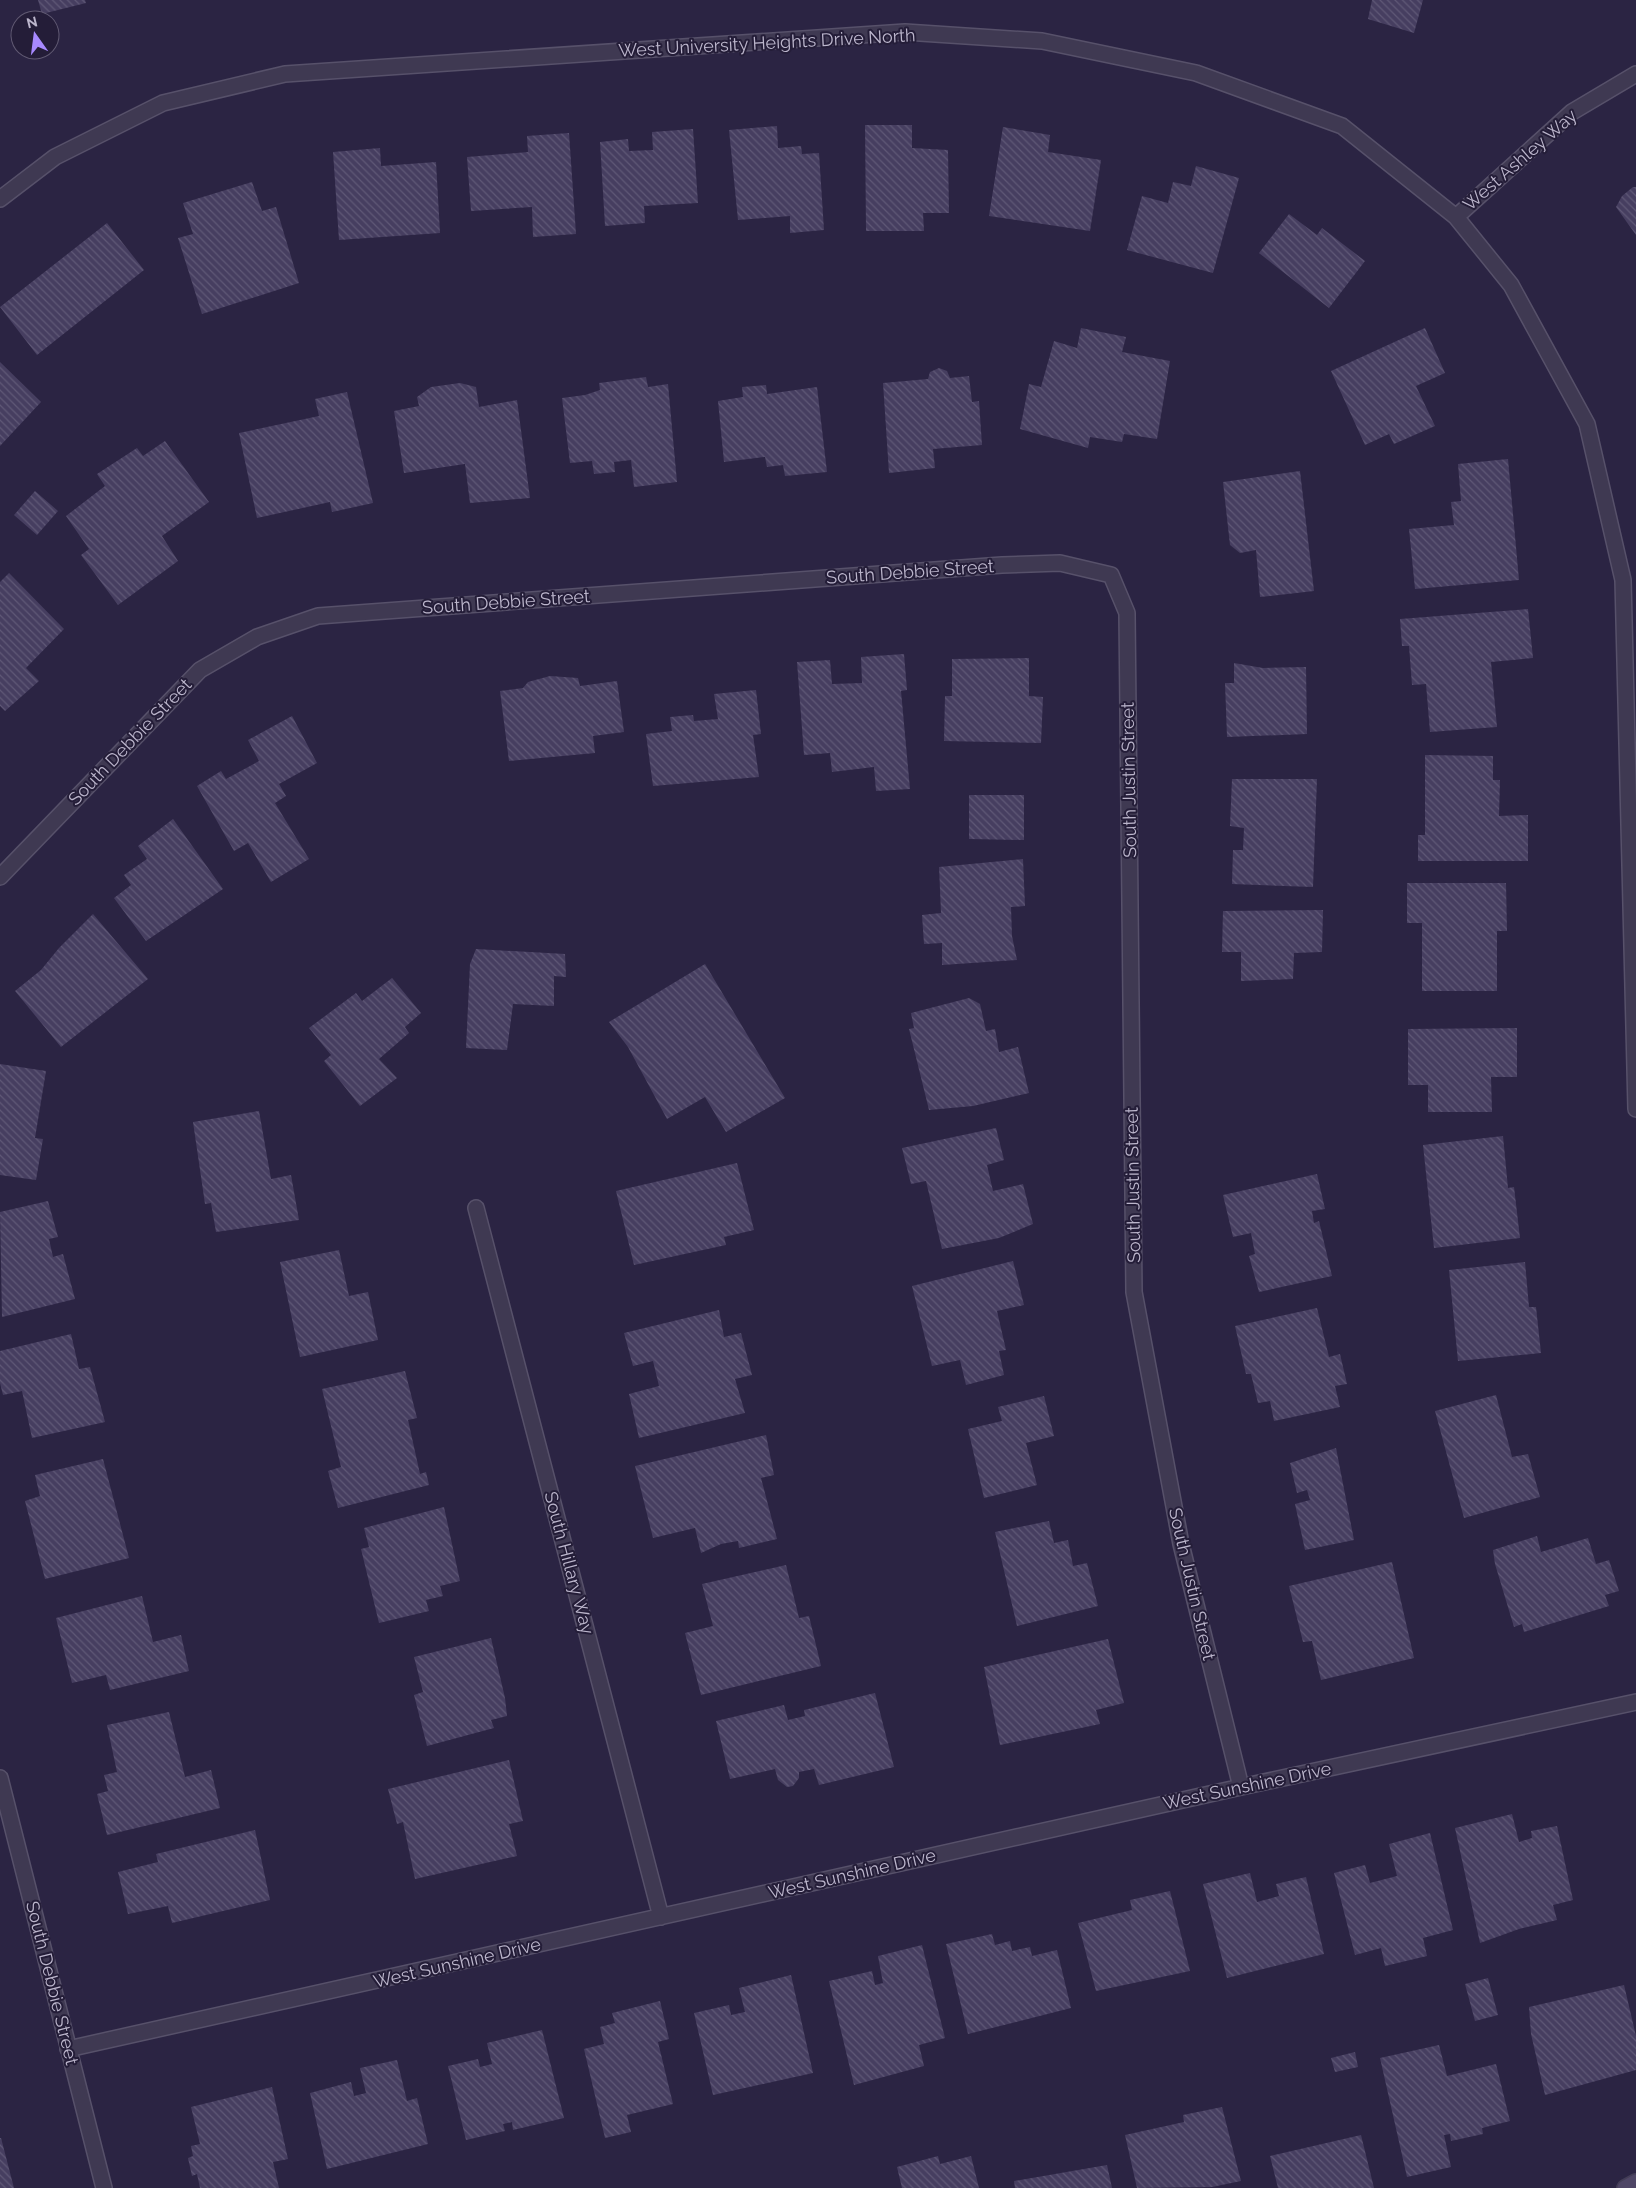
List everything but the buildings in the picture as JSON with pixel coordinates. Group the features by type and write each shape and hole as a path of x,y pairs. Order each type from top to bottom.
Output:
{"street":[{"name":"West University Heights Drive North","path":"0,199 55,157 163,103 285,74 905,32 1042,41 1196,73 1342,126 1456,217 1511,285 1587,424 1623,580 1636,1109"},
{"name":"West Ashley Way","path":"1456,217 1572,112 1636,74"},
{"name":"South Debbie Street","path":"0,877 200,670 257,637 318,616 1002,565 1060,563 1111,575"},
{"name":"South Justin Street","path":"1111,575 1127,613 1134,1292 1181,1544 1241,1787"},
{"name":"South Hillary Way","path":"476,1208 661,1917"},
{"name":"West Sunshine Drive","path":"68,2049 1241,1787 1636,1702"},
{"name":"South Debbie Street","path":"0,1778 104,2188"},
{"path":"1625,2188 1636,2182"}]}
